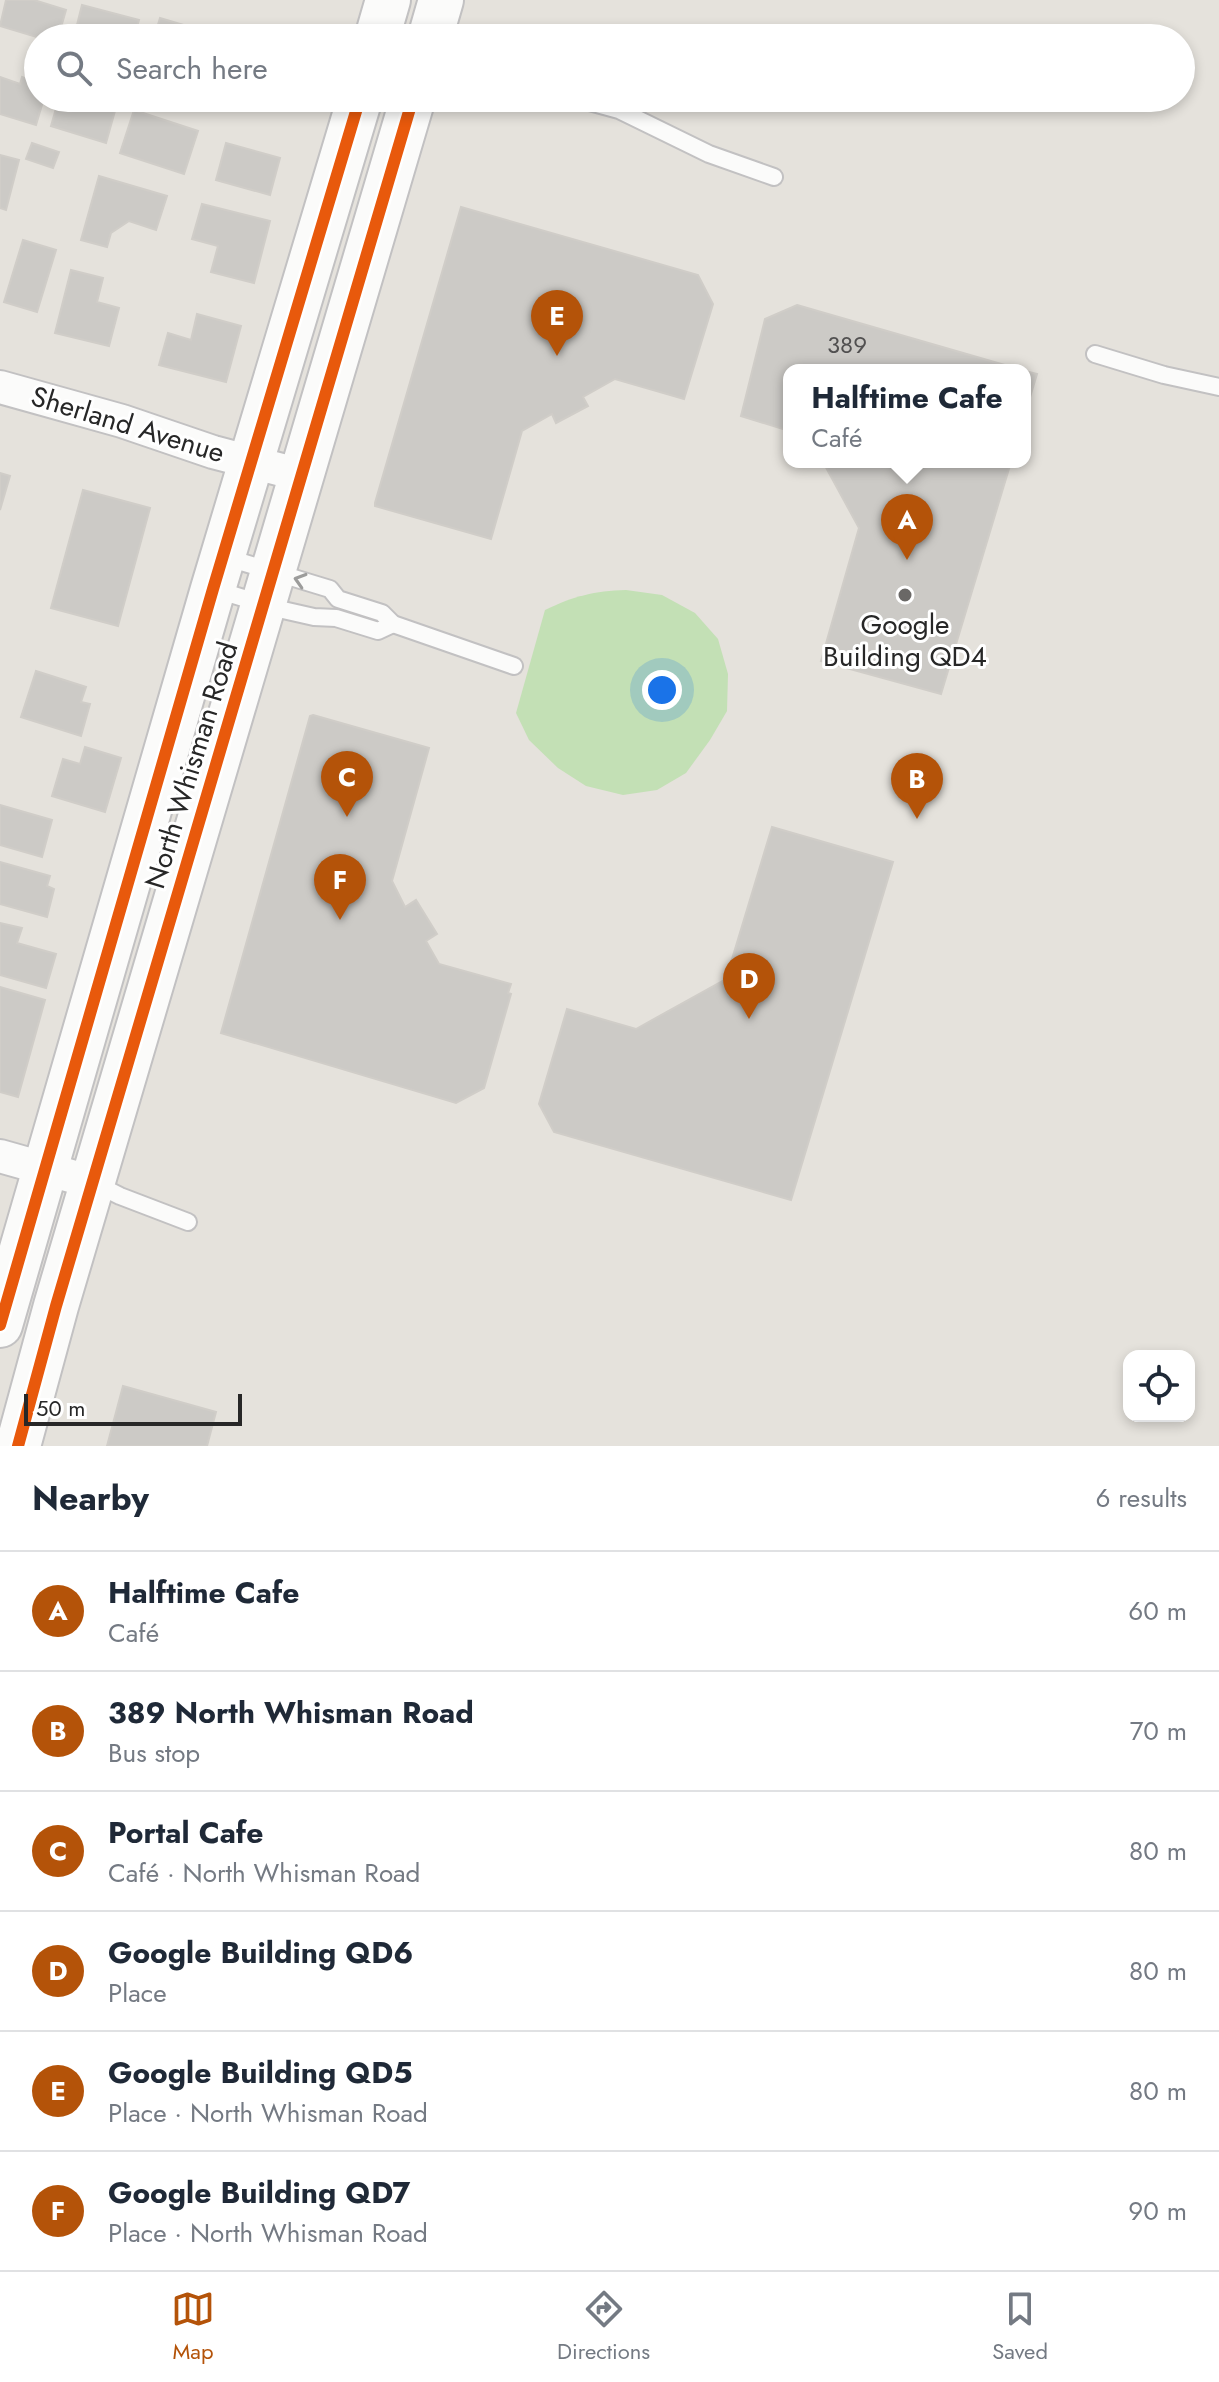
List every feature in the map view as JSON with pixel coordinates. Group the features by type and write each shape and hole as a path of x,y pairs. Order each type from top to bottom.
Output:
{"main road":[{"path":"381,24 388,0"},
{"path":"434,24 441,0"},
{"name":"North Whisman Road","path":"0,1325 251,460 356,112"},
{"name":"North Whisman Road","path":"18,1446 92,1182 409,112"}],"street":[{"name":"Sherland Avenue","path":"0,387 122,421 213,452 301,475"},
{"path":"0,1156 92,1182"}],"lane":[{"path":"623,112 709,154 774,177"},
{"path":"1095,354 1164,375 1219,387"},
{"path":"218,573 268,588 314,617 336,618 378,631 393,624"},
{"path":"218,573 268,588 330,589 338,599 382,613 393,624 514,666"},
{"path":"92,1182 188,1222"}],"green space":[{"path":"626,590 662,595 695,613 718,639 728,674 727,711 686,773 657,790 623,795 586,786 558,768 529,740 516,713 545,610 584,595"}],"building":[{"path":"6,0 34,0 66,10 62,24 24,24 24,33 0,26"},
{"path":"82,5 139,20 138,24 77,24"},
{"path":"160,18 180,24 158,24"},
{"path":"0,77 20,84 24,78 24,112 40,112 36,125 0,114"},
{"path":"55,112 115,112 106,143 51,126"},
{"path":"133,112 198,131 184,174 120,153"},
{"path":"32,143 59,152 53,168 26,159"},
{"path":"226,143 280,158 270,195 216,180"},
{"path":"0,155 19,160 6,210 0,208"},
{"path":"99,176 167,196 156,230 129,221 111,233 107,247 81,240"},
{"path":"202,204 270,221 254,283 211,272 218,246 192,239"},
{"path":"461,207 698,275 713,304 684,399 615,379 583,397 588,406 556,423 552,414 522,431 491,539 375,506"},
{"path":"23,240 56,250 37,312 4,302"},
{"path":"71,270 103,278 97,302 119,308 109,346 55,333"},
{"path":"797,305 1001,364 783,364 783,429 741,416 765,319"},
{"path":"197,314 241,326 226,382 159,365 168,333 191,340"},
{"path":"1031,372 1037,374 1031,394"},
{"name":"Google Building QD4","path":"826,468 1009,468 941,694 821,661 859,528"},
{"path":"0,473 10,476 0,510"},
{"path":"83,490 150,508 118,626 51,608"},
{"path":"36,671 86,687 81,702 90,704 81,736 21,717"},
{"path":"310,716 429,748 392,881 405,907 416,900 437,934 426,941 439,964 511,984 508,993 511,994 484,1088 456,1103 221,1033"},
{"path":"85,747 121,758 105,812 52,796 63,759 80,764"},
{"path":"0,805 52,820 42,857 0,845"},
{"path":"772,827 893,862 791,1200 554,1132 539,1104 567,1009 636,1029 726,979"},
{"path":"0,862 50,876 47,886 54,889 47,917 0,904"},
{"path":"0,923 22,928 17,943 56,954 46,988 0,975"},
{"path":"0,987 45,1000 18,1097 0,1092"},
{"path":"123,1386 216,1412 207,1446 107,1446"}],"cycle path":[{"path":"0,1325 213,589 356,112"},
{"path":"18,1446 56,1306 409,112"}],"place":[{"name":"Google Building QD5","path":"557,356"},
{"name":"Halftime Cafe","path":"907,560"},
{"name":"Google Building QD4","path":"905,595"},
{"name":"Portal Cafe","path":"347,817"},
{"name":"389 North Whisman Road","path":"917,819"},
{"name":"Google Building QD7","path":"340,920"},
{"name":"Google Building QD6","path":"749,1019"}]}
